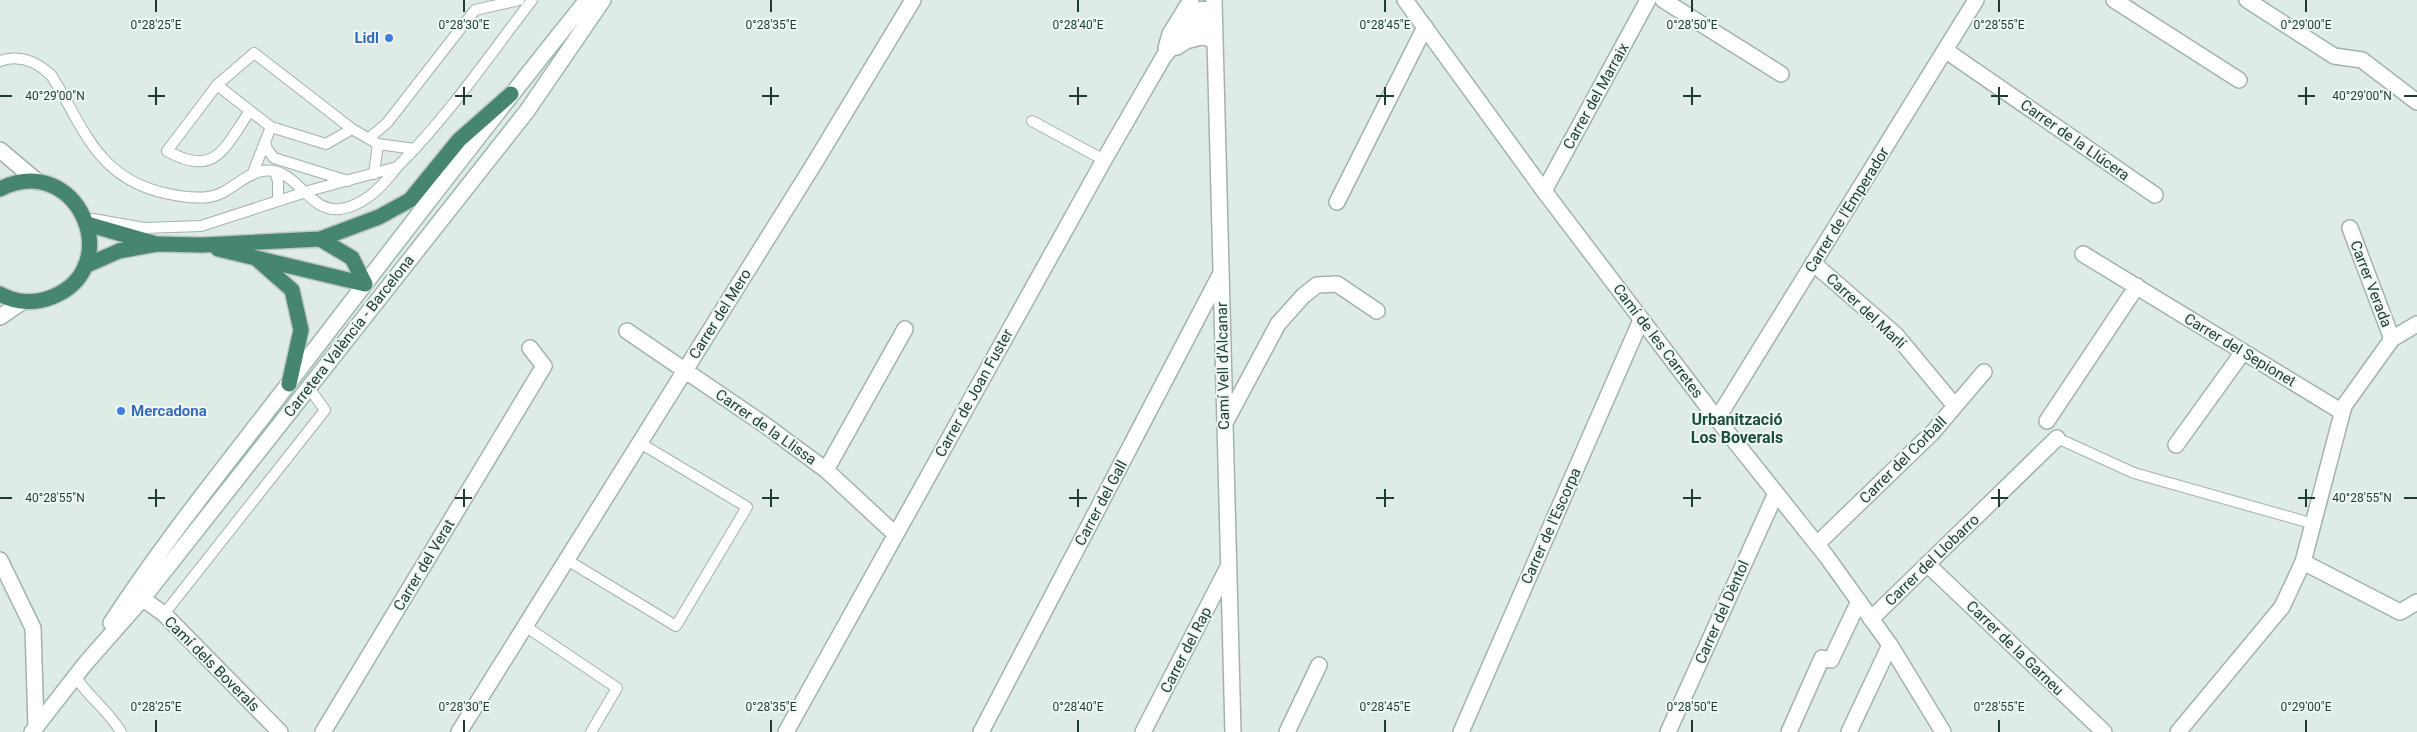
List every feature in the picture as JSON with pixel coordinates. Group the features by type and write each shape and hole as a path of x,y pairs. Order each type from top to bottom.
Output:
{"highway":[{"path":"85,266 119,251 157,244 202,245 320,239 379,217 410,200 459,140 511,94"},
{"path":"0,189 19,182 38,182 55,187 68,195 86,221 90,247 85,266 76,280 60,294 40,301 22,302 0,294"},
{"path":"86,221 157,244"},
{"path":"320,239 352,258 365,284"},
{"path":"202,245 365,284"},
{"path":"255,258 292,290 301,330 289,384"}],"street":[{"name":"Carretera València - Barcelona","path":"34,730 137,595 289,384 511,94 588,0"},
{"name":"Carretera València - Barcelona","path":"137,595 251,461 526,111 603,0"},
{"name":"Carrer del Mero","path":"459,732 913,0"},
{"name":"Carrer de Joan Fuster","path":"1164,56 1170,34 1191,0"},
{"name":"Camí de les Carretes","path":"1405,0 1641,320 1817,544 1859,601 1890,645 1944,732"},
{"name":"Carrer del Marraix","path":"1544,191 1648,0"},
{"path":"1663,0 1781,74"},
{"name":"Carrer de l'Emperador","path":"1717,419 1976,0"},
{"path":"2114,0 2238,80"},
{"path":"2247,0 2334,56 2362,60 2417,102"},
{"path":"1178,21 1198,10 1214,8"},
{"name":"Carrer de Joan Fuster","path":"792,729 896,534 1164,56 1185,32 1214,8"},
{"name":"Camí Vell d'Alcanar","path":"1214,8 1233,732"},
{"path":"1337,202 1425,27"},
{"name":"Carrer de Joan Fuster","path":"1164,56 1186,41 1204,36 1215,42"},
{"name":"Carrer de la Llúcera","path":"1945,50 2155,195"},
{"path":"251,461 303,382 364,304 365,284 387,273 526,111"},
{"path":"0,150 38,182"},
{"name":"Carrer Verada","path":"2350,228 2392,339"},
{"name":"Carrer del Sepionet","path":"2084,254 2342,412"},
{"name":"Carrer del Marlí","path":"1814,263 1896,335 1955,406"},
{"name":"Carrer del Gall","path":"981,732 1221,273"},
{"path":"1225,425 1278,324 1303,296 1317,285 1337,284 1377,311"},
{"path":"2047,421 2137,286"},
{"path":"0,317 22,302"},
{"name":"Carrer de l'Escorpa","path":"1461,732 1641,320"},
{"path":"2178,732 2282,606 2303,562 2344,406 2392,339 2417,324"},
{"path":"826,470 905,329"},
{"name":"Carrer de la Llissa","path":"627,331 826,470 896,534"},
{"name":"Carrer del Verat","path":"323,732 544,366 530,348"},
{"path":"2176,445 2243,352"},
{"name":"Carrer del Corball","path":"1817,544 1933,432 1984,372"},
{"name":"Carrer del Llobarro","path":"1871,619 2056,438"},
{"name":"Carrer del Dèntol","path":"1668,732 1776,493"},
{"path":"0,560 33,628 34,730"},
{"path":"2303,562 2400,612 2417,602"},
{"name":"Carrer de la Garneu","path":"1927,564 2104,732"},
{"name":"Carrer del Rap","path":"1143,732 1228,567"},
{"name":"Camí dels Boverals","path":"137,595 164,614 280,732"},
{"path":"1789,732 1822,658 1831,660 1859,601"},
{"path":"1849,732 1890,645"},
{"path":"1287,732 1318,665"}],"lane":[{"path":"374,174 374,141 475,10 520,0"},
{"path":"0,61 16,58 41,66 51,75 95,151 120,174 135,182 173,195 209,197 223,194 261,171 275,172 296,182 324,207 340,209 349,207 371,196 415,149 532,0"},
{"path":"250,111 218,156 202,162 184,161 166,151 217,85 254,53 352,129 374,141 415,149"},
{"path":"217,85 271,128 326,144 352,129"},
{"path":"1032,121 1104,160"},
{"path":"252,175 271,128"},
{"path":"265,141 267,150 274,158 349,181"},
{"path":"86,221 144,228 201,226 305,192 398,166"},
{"path":"275,172 278,181 278,201"},
{"path":"164,614 325,410 309,388"},
{"path":"2056,438 2134,473 2314,524"},
{"path":"567,560 676,626 747,508 640,443"},
{"path":"525,626 617,688 591,732"},
{"path":"80,670 84,691 115,722 121,732"}],"place":[{"name":"Lidl","path":"389,38"},
{"name":"Mercadona","path":"121,411"}],"district":[{"name":"Urbanització Los Boverals","path":"1737,428"}]}
